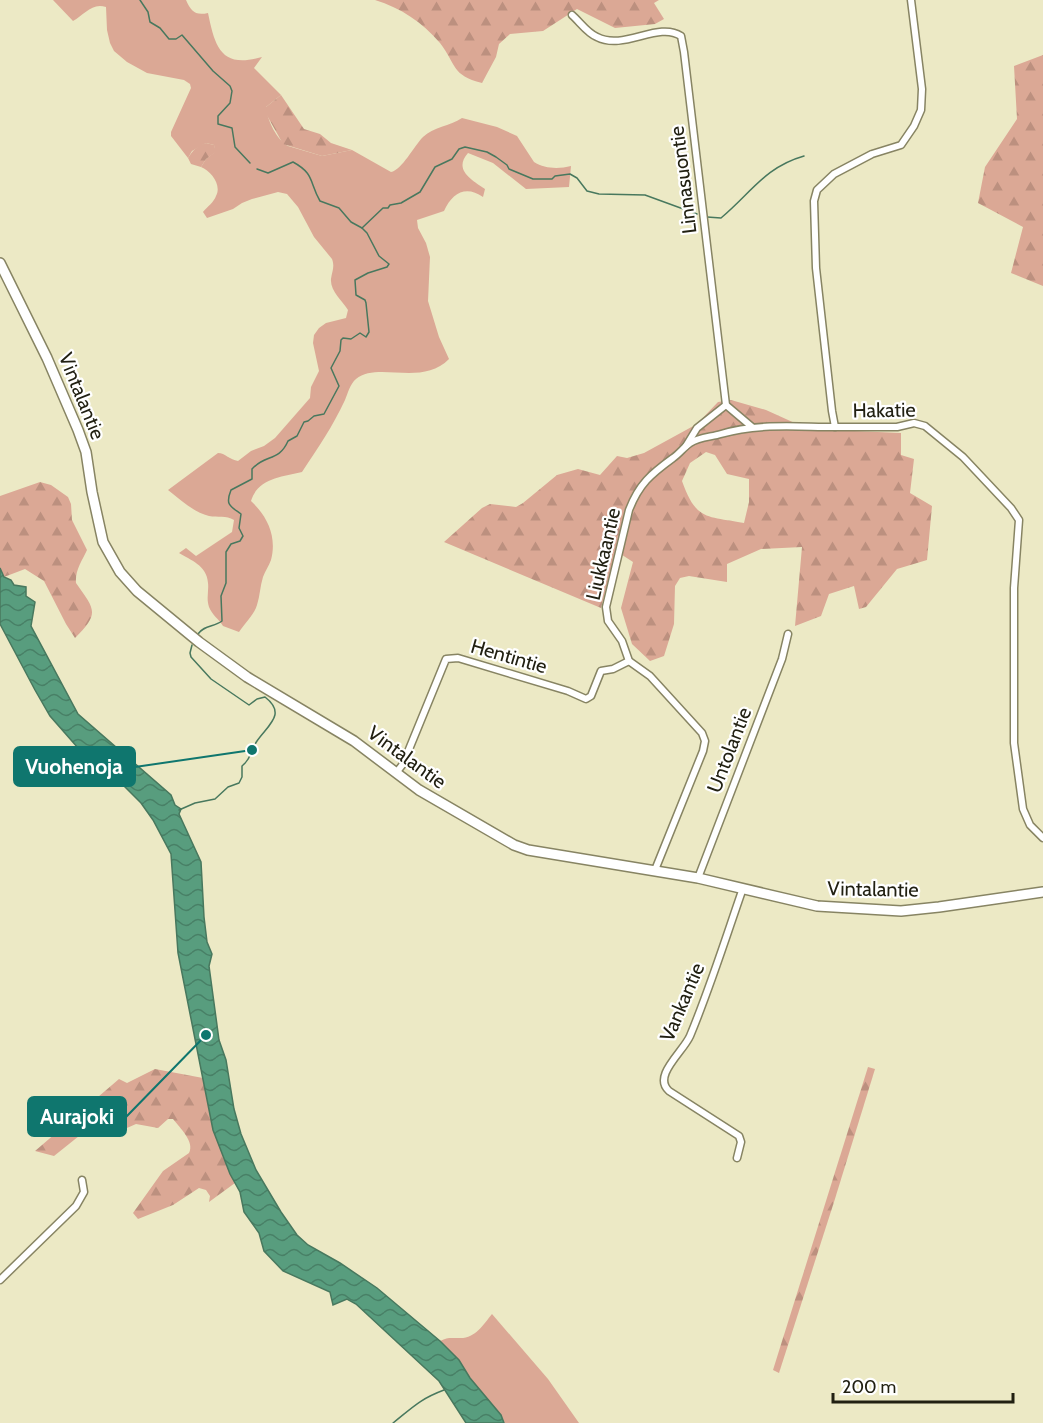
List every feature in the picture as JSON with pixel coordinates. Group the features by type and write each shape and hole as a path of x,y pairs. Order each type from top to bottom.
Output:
{"street":[{"name":"Hakatie","path":"911,0 922,89 921,110 914,126 901,146 872,154 834,174 818,190 814,201 816,268 835,427 889,427 914,423 926,426 963,457 1011,508 1019,520 1014,588 1014,743 1023,809 1030,825 1043,838"},
{"name":"Linnasuontie","path":"573,15 591,34 606,40 627,41 647,34 669,33 680,35 683,41 726,405"},
{"name":"Vintalantie","path":"0,263 47,358 78,430 86,452 103,542 120,573 137,591 220,658 273,694 354,741 419,790 451,810 521,848 536,852 698,878 817,906 902,911 1043,892"},
{"path":"686,446 697,428 726,405 753,427"},
{"name":"Liukkaantie","path":"655,870 705,741 702,733 650,676 629,661 622,641 608,621 606,612 633,498 646,479 680,454 686,446 706,437 730,430 753,427 835,427"},
{"name":"Untolantie","path":"698,878 782,659 788,634"},
{"name":"Hentintie","path":"396,773 403,764 446,659 458,658 568,691 586,699 591,696 601,671 613,669 629,661"},
{"name":"Vankantie","path":"737,1158 741,1142 739,1136 669,1091 662,1081 665,1072 688,1040 743,888"},
{"path":"0,1280 76,1206 84,1192 82,1180"}],"green space":[{"path":"53,0 186,0 194,12 208,13 217,45 222,52 237,60 262,57 254,68 281,95 266,107 268,118 276,134 288,146 322,156 352,150 391,172 399,167 427,134 462,118 497,127 517,136 534,162 538,164 552,168 571,166 569,187 526,189 493,163 468,153 462,165 463,169 470,178 485,189 483,197 477,193 465,191 455,195 444,211 417,220 430,257 428,301 439,337 449,359 438,367 426,371 376,372 356,379 330,428 302,472 265,483 254,493 251,501 270,528 273,552 263,577 256,609 239,632 223,626 212,612 208,604 208,583 205,572 179,553 186,548 196,556 232,532 234,520 198,512 168,490 218,453 238,461 275,438 310,398 311,387 319,371 313,343 314,335 326,323 346,318 348,310 332,288 332,259 314,237 298,207 287,194 278,192 252,199 233,209 207,218 203,212 215,198 218,187 212,175 201,167 206,159 215,152 214,145 206,143 192,151 188,158 171,136 191,88 190,84 184,80 147,73 127,62 114,51 107,30 106,7 96,6 73,21"},
{"path":"375,0 659,0 654,3 664,19 655,24 615,28 577,9 543,31 510,34 499,44 496,57 482,83 460,73 440,43 418,22 394,7"},
{"path":"1043,55 1043,286 1011,273 1023,227 978,203 985,167 1017,119 1014,66"},
{"path":"281,95 304,129 320,134 331,143 352,150 322,156 283,144 265,112 266,107"},
{"path":"206,143 214,145 216,152 206,159 201,167 191,164 188,158 190,155"},
{"path":"731,400 766,410 808,429 901,433 901,455 914,459 910,493 932,506 927,560 897,569 866,607 859,609 854,586 829,594 821,616 795,626 802,547 761,549 727,564 727,582 689,576 680,578 675,586 674,624 664,656 650,661 632,644 621,608 633,562 616,551 601,608 444,542 482,508 490,504 516,507 557,475 578,469 600,475 617,456 627,458 644,453 697,424 718,402","holes":["706,452 715,455 727,474 749,479 749,502 744,523 704,514 692,503 687,494 682,481 690,463"]},
{"path":"40,482 51,485 68,497 72,520 87,550 78,570 76,583 92,611 88,623 75,638 44,581 25,569 4,577 0,568 0,496"},
{"path":"868,1067 875,1069 779,1373 773,1370"},
{"path":"155,1069 203,1078 213,1130 235,1183 209,1202 210,1196 206,1190 199,1188 173,1205 138,1219 133,1213 163,1171 189,1153 190,1144 173,1119 168,1119 158,1128 136,1124 111,1135 98,1131 84,1132 54,1156 35,1151 119,1079 127,1083"},
{"path":"492,1314 548,1379 579,1423 504,1423 493,1405 440,1341 447,1338 470,1336"}],"water":[{"path":"0,568 4,577 11,580 14,585 26,587 26,596 35,602 31,626 78,714 171,795 175,805 181,809 179,814 201,862 204,917 207,942 212,954 209,966 219,1040 226,1060 234,1109 241,1134 256,1170 297,1235 308,1245 377,1288 440,1341 459,1360 470,1378 501,1415 504,1423 466,1423 439,1381 356,1304 347,1299 333,1305 330,1292 283,1271 264,1251 259,1233 244,1212 240,1192 230,1174 213,1130 178,953 171,854 141,803 112,774 78,748 50,716 0,624"}],"waterway":[{"path":"140,0 148,12 150,22 160,28 169,39 176,39 182,35 213,71 230,86 232,91 230,103 218,116 218,124 232,128 235,147 250,163"},
{"path":"362,228 383,208 401,203 420,192 435,167 452,159 459,149 465,147 487,152 507,165 509,169 533,179 552,179 555,176 570,174 577,178 587,191 599,194 645,195 697,214"},
{"path":"707,217 721,218 769,174 790,161 804,156"},
{"path":"198,634 203,629 222,621 221,596 226,583 226,552 231,544 240,541 243,536 239,528 241,514 231,507 229,502 231,490 252,479 252,469 280,452 288,441 297,436 304,422 314,416 324,414 339,386 331,368 340,351 341,340 351,339 360,333 366,337 369,332 366,303 356,295 355,280 387,267 389,264 379,256 362,228 351,222 339,208 320,201 308,175 300,166 293,162 268,173 257,169"},
{"path":"179,810 195,803 215,799 228,787 239,783 242,777 242,766 248,760 275,714 275,709 265,697 249,705 211,679 191,657 192,645"},
{"path":"393,1423 423,1400 444,1390"}],"place":[{"name":"Vuohenoja","path":"252,750"},
{"name":"Aurajoki","path":"206,1035"}]}
